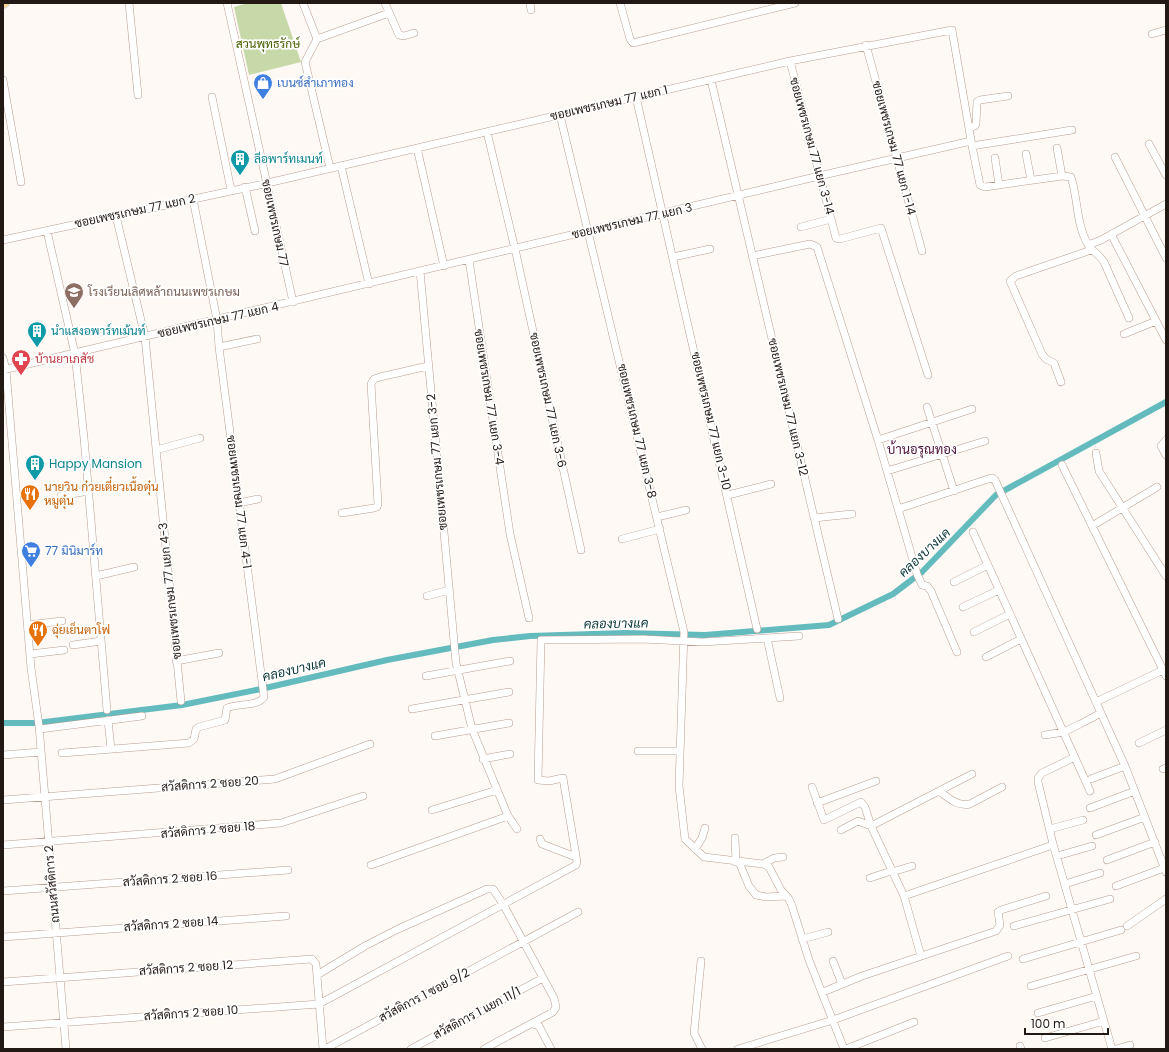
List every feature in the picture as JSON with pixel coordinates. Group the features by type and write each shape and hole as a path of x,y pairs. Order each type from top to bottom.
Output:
{"street":[{"path":"129,3 138,95"},
{"name":"ซอยเพชรเกษม 77","path":"227,3 293,302"},
{"path":"386,3 399,35 404,36 414,33"},
{"path":"620,3 630,39 633,43 795,3"},
{"path":"306,4 317,39"},
{"path":"330,168 305,62 317,39 389,13"},
{"name":"ซอยเพชรเกษม 77 แยก 1","path":"267,183 790,61 866,45 952,30 969,128"},
{"path":"1152,34 1166,30"},
{"name":"ซอยเพชรเกษม 77 แยก 1-14","path":"866,45 922,251"},
{"name":"ซอยเพชรเกษม 77 แยก 3-14","path":"790,61 836,238 840,240 881,228 928,375"},
{"path":"3,80 21,182"},
{"name":"ซอยเพชรเกษม 77 แยก 3-12","path":"712,80 838,619"},
{"path":"1008,96 980,100 977,102 975,126 969,128 980,185 985,187 1062,176 1071,177 1081,230 1090,247 1101,257 1104,262 1129,318"},
{"path":"212,97 231,190"},
{"name":"ซอยเพชรเกษม 77 แยก 3-10","path":"636,97 728,495 757,628"},
{"name":"ซอยเพชรเกษม 77 แยก 3-8","path":"560,115 684,632 679,786 684,839 695,849"},
{"name":"ซอยเพชรเกษม 77 แยก 3","path":"293,302 896,158 971,144 1072,130"},
{"name":"ซอยเพชรเกษม 77 แยก 3-6","path":"487,132 515,249 581,550"},
{"path":"1149,144 1166,175"},
{"path":"417,148 444,266"},
{"path":"1057,148 1062,176"},
{"path":"1026,154 1030,180"},
{"path":"1115,157 1166,258"},
{"path":"995,158 999,185"},
{"path":"341,166 369,284"},
{"name":"ซอยเพชรเกษม 77 แยก 2","path":"3,240 267,183"},
{"path":"246,187 255,231"},
{"name":"ซอยเพชรเกษม 77 แยก 4-1","path":"111,750 192,742 196,729 199,727 225,720 227,708 259,701 264,697 219,347 217,320 193,199"},
{"path":"1061,382 1054,363 1046,359 1042,354 1010,281 1016,276 1090,247 1110,234 1166,204"},
{"name":"ซอยเพชรเกษม 77 แยก 4-3","path":"116,216 145,337 181,701"},
{"path":"801,228 831,220"},
{"path":"47,231 75,354 107,710"},
{"path":"1110,234 1166,340"},
{"path":"752,256 810,244 817,247 878,440 920,581 927,586 930,591 957,652"},
{"path":"673,257 710,249"},
{"name":"ซอยเพชรเกษม 77 แยก 3-4","path":"468,260 510,534 529,618"},
{"name":"ซอยเพชรเกษม 77 แยก 3-2","path":"420,271 449,590 458,671 472,729 508,816 517,829"},
{"name":"ซอยเพชรเกษม 77 แยก 4","path":"4,370 293,302"},
{"path":"1124,334 1156,321"},
{"path":"219,347 257,339"},
{"name":"ถนนสวัสดิการ 2","path":"3,358 27,625 40,729 59,978 66,1049"},
{"path":"342,513 374,508 377,507 378,504 371,384 374,379 380,377 428,366"},
{"path":"927,407 954,491"},
{"path":"878,440 972,409"},
{"path":"156,450 200,438"},
{"path":"1166,440 1162,444 1161,448 1166,455"},
{"path":"887,471 985,441"},
{"path":"1096,453 1096,462 1099,471 1166,576"},
{"path":"1062,465 1165,673 1096,702"},
{"path":"898,509 988,479 992,478 995,480 1125,766 1165,870 1116,886"},
{"path":"728,495 771,484"},
{"path":"1092,526 1121,507 1157,487"},
{"path":"61,496 88,491"},
{"path":"239,503 258,499"},
{"path":"657,517 686,510"},
{"path":"814,518 852,514"},
{"path":"622,538 660,529"},
{"path":"973,532 1090,791"},
{"path":"954,582 988,565"},
{"path":"96,576 134,567"},
{"path":"427,596 449,590"},
{"path":"963,607 999,590"},
{"path":"974,632 1010,614"},
{"path":"27,625 62,622"},
{"path":"319,1004 574,867 578,862 563,778 549,781 538,780 541,640 643,639 684,642 799,636"},
{"path":"767,638 780,698"},
{"path":"986,658 1021,639"},
{"path":"73,645 101,641"},
{"path":"30,654 64,650"},
{"path":"176,661 218,654"},
{"path":"426,676 510,661"},
{"path":"412,709 509,692"},
{"path":"1045,735 1064,732 1101,713"},
{"path":"40,729 142,716"},
{"path":"62,753 111,750 108,720"},
{"path":"435,736 509,723"},
{"path":"1138,743 1166,730"},
{"name":"สวัสดิการ 2 ซอย 20","path":"3,800 275,779 370,744"},
{"path":"638,751 679,751"},
{"path":"3,755 41,752"},
{"path":"484,760 510,754"},
{"path":"1075,757 1042,773 1038,778 1057,856 1112,1049"},
{"path":"1092,779 1125,766"},
{"path":"841,830 858,822 871,826 972,774"},
{"path":"817,803 876,781"},
{"path":"812,787 822,816 826,820 861,802 865,807 871,826 904,896 921,956"},
{"path":"939,791 958,804 964,805 1002,787"},
{"path":"432,810 497,790"},
{"path":"1090,808 1135,791"},
{"name":"สวัสดิการ 2 ซอย 18","path":"3,845 281,823 363,796"},
{"path":"371,865 508,816"},
{"path":"1096,835 1145,817"},
{"path":"1050,829 1083,820"},
{"path":"705,828 702,838 695,849 704,857 763,864 772,870 781,890 792,906 802,939 845,1049 914,1022"},
{"path":"735,838 738,862 749,886 756,895 766,897 785,896"},
{"path":"540,839 542,844 576,857"},
{"path":"1107,860 1155,842"},
{"path":"904,896 1050,846"},
{"path":"1057,856 1092,846"},
{"path":"763,864 774,858 783,857"},
{"path":"870,878 912,866"},
{"name":"สวัสดิการ 2 ซอย 16","path":"3,891 288,870"},
{"path":"1065,884 1100,873"},
{"path":"324,1049 317,975 365,946 396,930 491,888 497,892 554,998 556,1007 553,1012 484,1049"},
{"path":"823,992 921,956 996,932 1000,925 998,912 1046,896"},
{"path":"1014,926 1110,899"},
{"path":"1023,959 1124,928 1166,899"},
{"name":"สวัสดิการ 1 ซอย 9/2","path":"324,1049 578,912"},
{"name":"สวัสดิการ 2 ซอย 14","path":"3,936 286,916"},
{"path":"802,939 828,932"},
{"path":"738,1049 833,1020 1008,956"},
{"path":"1031,986 1136,956"},
{"name":"สวัสดิการ 2 ซอย 12","path":"3,982 312,959 315,961 317,975"},
{"path":"701,961 694,1033 702,1049"},
{"path":"833,961 842,984"},
{"name":"สวัสดิการ 1 แยก 11/1","path":"411,1049 543,978"},
{"path":"1038,1013 1097,996"},
{"name":"สวัสดิการ 2 ซอย 10","path":"3,1027 319,1004"},
{"path":"1045,1038 1104,1021"},
{"path":"532,1024 539,1026 551,1049"},
{"path":"1116,1049 1130,1045"}],"green space":[{"name":"สวนพุทธรักษ์","path":"248,3 281,3 301,62 249,75 234,7"}],"waterway":[{"name":"คลองบางแค","path":"3,723 37,723 182,705 261,689 387,660 493,640 530,636 625,633 705,635 829,625 893,594 922,572 996,495 1166,402"}],"place":[{"name":"เบนซ์สำเภาทอง","path":"263,100"},
{"name":"ลีอพาร์ทเมนท์","path":"240,176"},
{"name":"โรงเรียนเลิศหล้าถนนเพชรเกษม","path":"74,309"},
{"name":"นำแสงอพาร์ทเม้นท์","path":"37,348"},
{"name":"บ้านยาเภสัช","path":"21,376"},
{"name":"Happy Mansion","path":"35,481"},
{"name":"นายวิน ก๋วยเตี๋ยวเนื้อตุ๋น หมูตุ๋น","path":"30,511"},
{"name":"77 มินิมาร์ท","path":"31,568"},
{"name":"ฉุ่ยเย็นตาโฟ","path":"38,647"}],"district":[{"name":"บ้านอรุณทอง","path":"922,449"}]}
